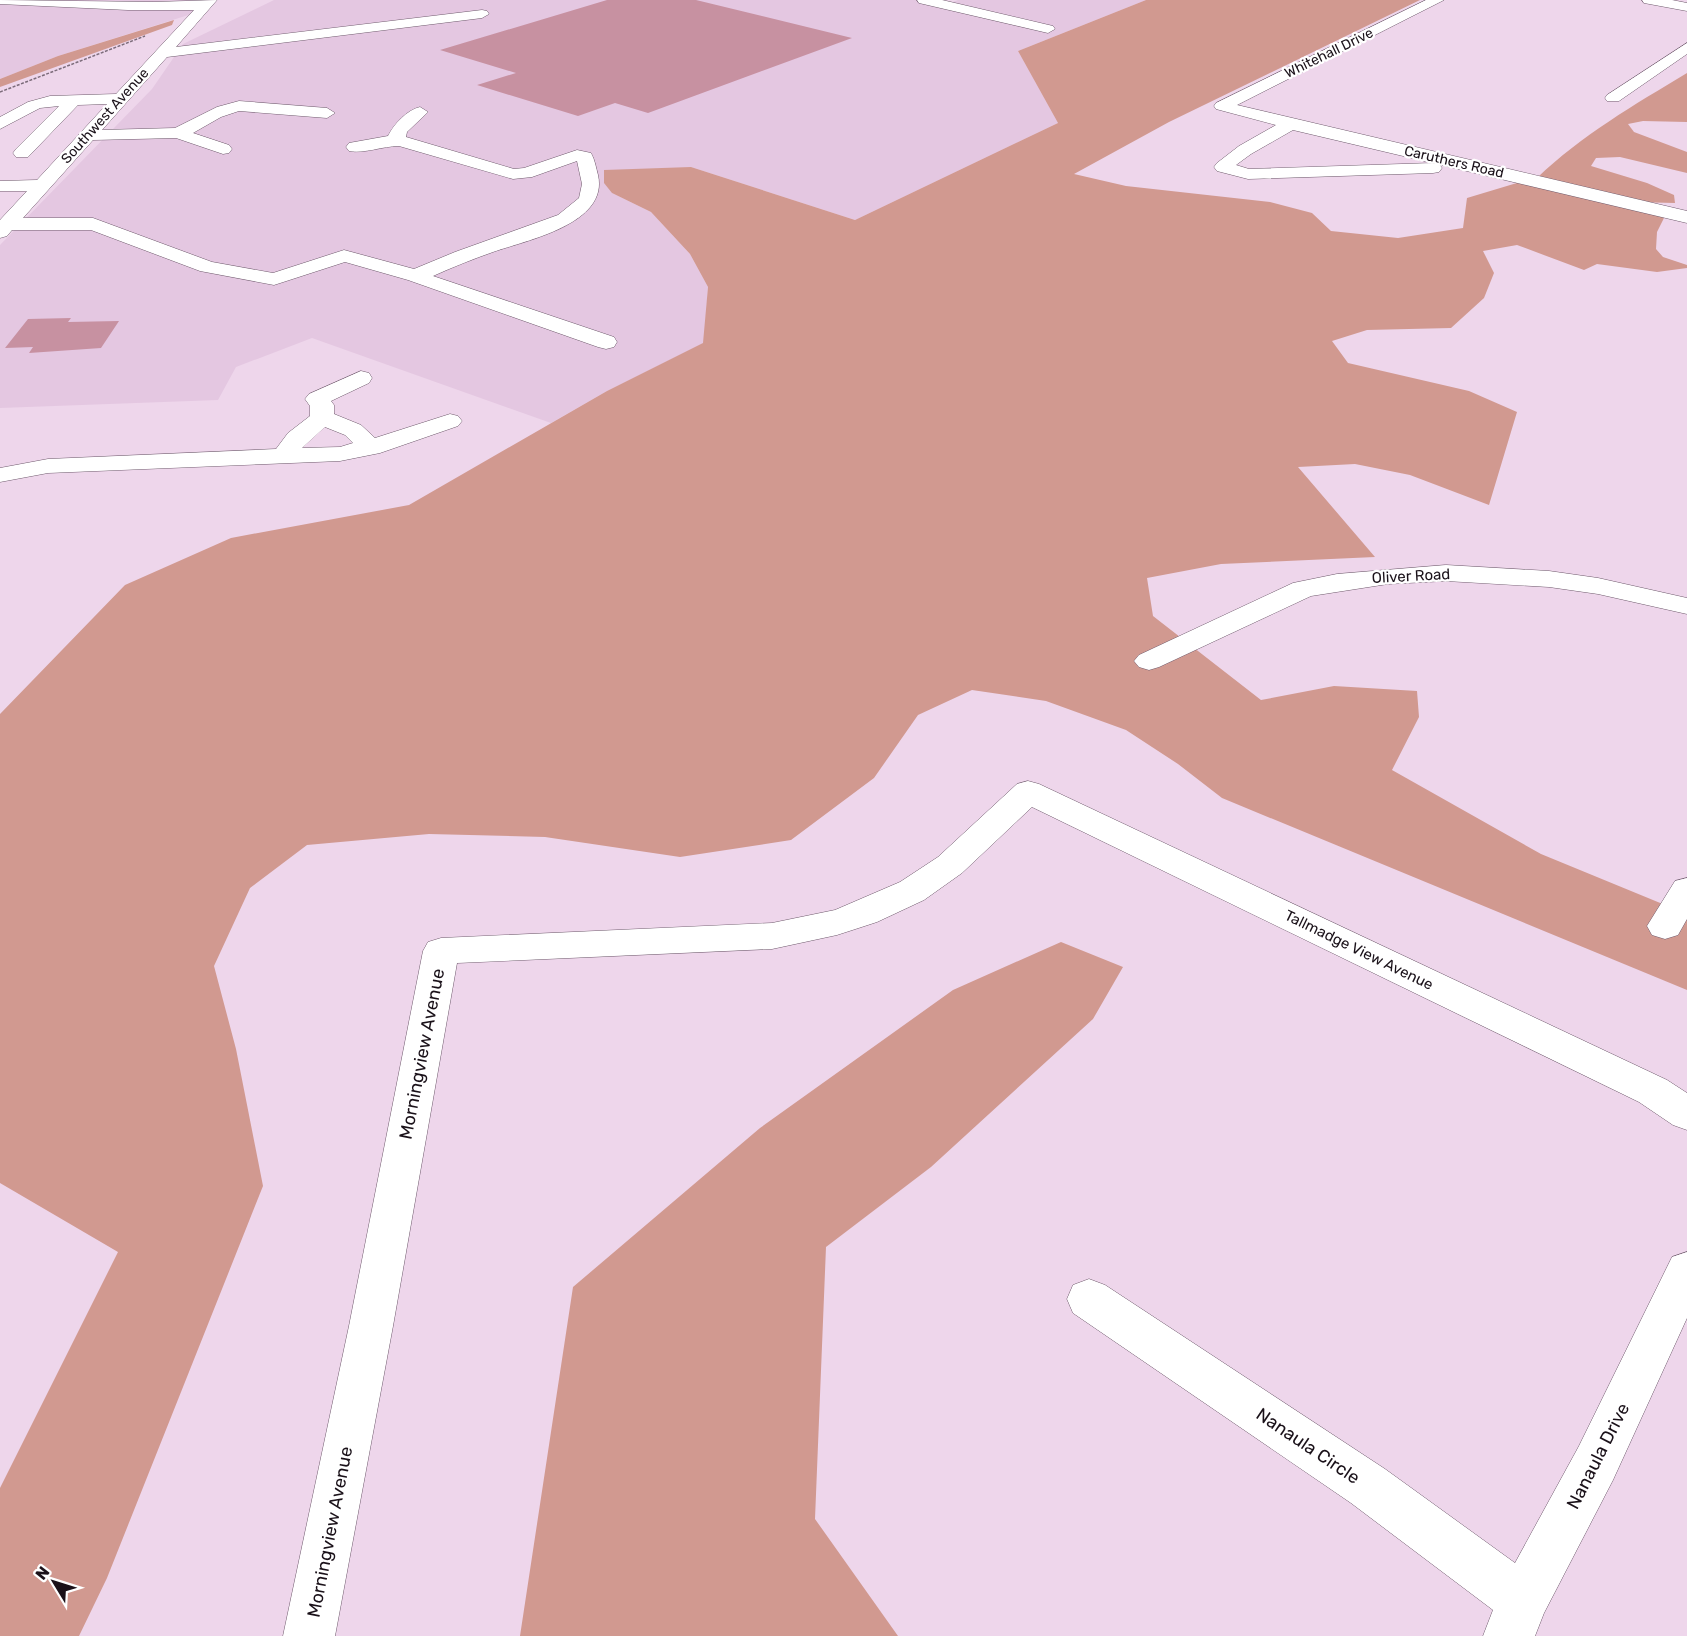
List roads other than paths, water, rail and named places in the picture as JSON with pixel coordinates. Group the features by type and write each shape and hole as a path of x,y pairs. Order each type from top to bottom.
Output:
{"street":[{"path":"0,0 149,7 208,2"},
{"path":"924,0 1048,29"},
{"name":"Whitehall Drive","path":"1222,106 1437,0"},
{"path":"1648,0 1687,7"},
{"name":"Southwest Avenue","path":"3,229 208,2"},
{"path":"161,53 482,14"},
{"path":"1613,98 1687,47"},
{"path":"0,124 34,105 50,101 122,99"},
{"path":"22,153 74,100"},
{"path":"89,135 178,133 195,127 226,108 239,106 327,112"},
{"name":"Caruthers Road","path":"1222,106 1291,124 1315,125 1687,217"},
{"path":"1266,109 1315,125 1369,134"},
{"path":"400,141 396,136 400,129 420,112"},
{"path":"1291,124 1245,150 1223,167 1248,174 1295,174 1422,169 1463,161"},
{"path":"178,133 224,149"},
{"path":"355,147 384,141 400,141 513,174 526,173 581,156 591,184 588,198 578,210 565,219 542,229 462,256 415,276"},
{"path":"1407,142 1463,161 1520,169"},
{"path":"0,154 74,151"},
{"path":"0,186 43,185"},
{"path":"3,229 46,223 93,224 207,267 274,279 344,256 415,276 606,342"},
{"path":"322,418 322,405 317,399 361,378"},
{"path":"322,418 353,430 371,448"},
{"path":"283,457 297,438 322,418"},
{"path":"0,475 48,466 340,454 371,448 450,421"},
{"name":"Oliver Road","path":"1149,661 1303,589 1388,576 1446,573 1550,579 1608,588 1687,606"},
{"name":"Tallmadge View Avenue","path":"1028,792 1653,1091 1687,1114"},
{"name":"Morningview Avenue","path":"309,1636 371,1326 441,951 772,936 837,922 865,913 912,891 950,865 1028,792"},
{"path":"1665,927 1687,890"},
{"name":"Nanaula Drive","path":"1516,1618 1596,1463 1686,1273"},
{"name":"Nanaula Circle","path":"1089,1299 1368,1486 1516,1618"}]}
